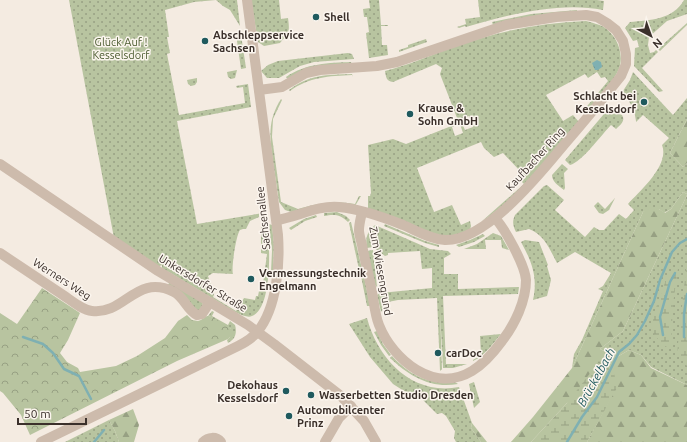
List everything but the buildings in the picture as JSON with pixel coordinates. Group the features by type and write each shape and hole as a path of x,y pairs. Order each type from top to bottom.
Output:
{"street":[{"name":"Sachsenallee","path":"41,442 249,340 258,332 266,319 278,275 279,258 277,220 246,0"},
{"name":"Kaufbacher Ring","path":"259,90 282,87 306,73 320,70 377,66 397,62 506,25 556,17 586,15 597,17 616,30 623,41 626,54 626,64 621,76 540,173 519,196 495,218 478,229 459,238 446,240 429,237 383,217 338,207 319,209 277,220"},
{"name":"Unkersdorfer Straße","path":"0,164 158,271 258,332 332,388 351,406 364,422 376,442"},
{"name":"Zum Wiesengrund","path":"362,212 359,229 378,324 387,341 398,355 411,366 436,377 448,378 460,376 472,371 490,356 510,331 518,315 526,278 522,265 501,224 495,218"},
{"name":"Werners Weg","path":"1,254 89,310 103,311 110,309 136,292 144,288 151,287 167,289 174,292 185,301 197,315 202,314 210,302"},
{"path":"325,442 339,418 351,406"},
{"path":"203,442 206,439 212,438 218,439 221,442"}],"green space":[{"name":"Glück Auf ! Kesselsdorf","path":"69,0 216,0 194,2 165,10 170,53 167,54 179,115 245,103 243,87 237,88 236,86 248,84 251,107 177,121 197,224 263,213 259,214 259,217 250,221 246,229 240,230 238,233 234,252 233,274 213,273 208,276 214,295 213,297 236,311 244,298 255,300 259,291 262,291 267,254 261,253 261,227 263,224 267,224 269,259 267,288 264,301 259,310 252,316 250,317 237,313 162,268 162,265 157,267 114,238"},
{"path":"216,0 237,0 240,26 230,10"},
{"path":"251,0 279,0 281,19 288,18 289,27 287,34 280,43 264,46 258,42"},
{"path":"369,0 379,0 381,25 388,25 381,26 382,45 387,45 388,55 369,58 366,33 369,32 367,17 364,17 363,9 370,8"},
{"path":"478,0 604,1 603,10 569,7 552,8 516,14 466,27 457,27 466,24 465,19 480,17"},
{"path":"684,0 687,0 687,14 667,21 649,37 648,45 650,53 656,50 658,52 642,68 663,91 659,92 634,66 635,48 639,47 637,40 633,41 625,28 630,22 660,18 674,12"},
{"path":"577,10 577,13 493,25 492,22 531,14"},
{"path":"586,21 604,27 613,36 617,42 621,54 620,67 610,83 585,114 583,111 608,81 605,77 601,78 597,72 588,78 585,74 546,95 563,121 573,115 579,122 545,162 509,200 481,222 524,184 516,176 521,172 503,153 494,157 484,148 481,142 417,168 434,212 452,205 461,225 470,221 470,230 454,236 436,235 368,209 368,196 370,196 371,193 368,145 393,139 406,144 459,123 440,74 442,68 436,64 393,82 388,80 385,71 486,36 536,26","holes":["469,116 473,127 465,130 460,119","460,124 463,133 455,136 452,127"]},
{"path":"687,23 687,25 660,51 658,49 659,48"},
{"path":"241,35 246,68 241,69 237,41 238,37"},
{"path":"426,39 427,42 399,52 399,50 408,47 408,45"},
{"path":"348,53 352,54 354,59 314,62 300,66 279,78 267,78 261,71 268,65 278,61"},
{"path":"351,62 352,65 288,79 286,77 294,72 310,66 326,63"},
{"path":"237,70 235,78 231,79 228,77 227,72"},
{"path":"633,72 673,115 687,98 687,119 670,153 683,167 687,163 687,194 683,192 671,209 664,213 659,209 643,212 572,368 574,354 582,340 603,291 598,289 603,286 611,273 575,252 557,263 546,243 539,235 529,229 516,232 513,220 515,215 544,186 547,185 564,200 555,210 585,237 594,227 599,230 604,230 619,214 626,219 634,210 628,204 646,185 658,169 662,161 662,145 669,138 643,115 636,122 634,110 623,91"},
{"path":"352,74 353,77 352,75 335,76 312,80 297,86 290,91 289,90 311,78 326,75"},
{"path":"197,78 195,85 191,86 188,84 187,80"},
{"path":"281,99 282,100 273,119 272,137 281,202 298,209 326,203 355,204 359,196 361,196 355,206 291,212 285,210 279,202 272,153 271,130 273,115"},
{"path":"609,108 622,115 622,123 616,129 611,125 580,159 570,165 565,160"},
{"path":"687,119 687,163 683,167 670,153"},
{"path":"562,164 568,169 564,173 564,190 554,182 552,177 552,175"},
{"path":"683,192 687,195 623,331 600,349 617,357 629,350 641,355 651,368 687,385 687,442 587,442 617,386 567,403 531,442 511,442 572,368 643,212 651,207 659,209 665,213 671,209"},
{"path":"687,195 687,385 651,367 641,355 629,350 617,357 600,349 623,331"},
{"path":"615,198 609,210 603,214 599,213 594,206 598,202 605,209"},
{"path":"337,212 346,216 350,220 348,222 337,215 324,216 324,213"},
{"path":"316,215 317,217 305,221 291,230 289,228 304,219"},
{"path":"351,222 363,273 360,274 349,223"},
{"path":"269,224 272,225 274,245 273,272 271,272 272,251"},
{"path":"385,224 425,241 439,245 439,247 425,243 384,226"},
{"path":"375,225 430,249 448,251 451,254 444,258 444,274 458,274 458,289 519,287 518,294 443,296 446,364 467,364 453,368 443,368 440,311 442,369 440,371 437,298 388,302 381,312 377,295 380,293 432,288 432,268 422,269 420,251 388,253 388,255 385,256 373,247 367,248 367,235"},
{"path":"493,233 501,236 509,250 502,248 501,240 485,240 486,249 464,249 477,244"},
{"path":"483,234 485,236 474,242 459,247 456,245 470,240"},
{"path":"525,240 539,242 548,265 551,280 547,296 533,300 535,284 533,270 521,242"},
{"path":"373,250 377,287 375,285 367,251"},
{"path":"375,252 383,262 381,262 382,278 384,278 381,287 379,287"},
{"path":"678,268 673,304 671,349 663,345 653,333 653,316 666,280"},
{"path":"687,269 687,366 677,353"},
{"path":"361,276 364,276 370,306 367,306"},
{"path":"170,282 201,300 203,304 199,312 167,286"},
{"path":"42,288 80,313 68,340 60,353 67,362 78,368 80,372 116,366 137,356 165,338 178,321 187,315 192,320 198,321 207,316 212,317 231,329 232,335 228,339 177,361 30,435 21,415 0,391 0,313 17,324"},
{"path":"212,311 214,312 212,316 228,325 230,321 235,325 235,335 228,343 227,340 230,337 231,329 208,316"},
{"path":"367,318 372,333 380,348 389,361 400,372 427,386 442,388 459,387 472,423 471,428 481,442 456,442 454,438 455,431 446,416 442,413 437,414 421,398 404,391 393,384 370,357 349,324"},
{"path":"377,331 383,344 391,355 389,356 381,345 374,332"},
{"path":"501,334 485,352 477,359 473,361 481,355 480,336"},
{"path":"392,356 405,368 421,378 441,382 455,382 458,384 439,385 421,380 397,364 390,358"},
{"path":"598,363 612,368 618,386 587,442 531,442 567,403"},
{"path":"474,382 480,402 474,408 469,384"},
{"path":"133,409 139,425 134,442 119,442 109,420"},
{"path":"109,420 119,442 65,442"},
{"path":"472,423 487,442 481,442 471,428"}],"water":[{"path":"597,60 601,62 602,67 595,70 592,63"}],"waterway":[{"name":"Brückelbach","path":"567,442 582,417 597,397 619,352 637,335 645,321 672,252 680,243 687,239"},
{"path":"663,335 660,317 670,282 675,273"},
{"path":"684,337 684,314 687,294"},
{"path":"23,337 43,344 53,353 64,369 79,376 91,399"},
{"path":"94,442 104,430"}],"place":[{"name":"Shell","path":"316,17"},
{"name":"Abschleppservice Sachsen","path":"205,41"},
{"name":"Schlacht bei Kesselsdorf","path":"644,102"},
{"name":"Krause & Sohn GmbH","path":"410,114"},
{"name":"Vermessungstechnik Engelmann","path":"251,279"},
{"name":"carDoc","path":"438,353"},
{"name":"Dekohaus Kesselsdorf","path":"286,391"},
{"name":"Wasserbetten Studio Dresden","path":"311,395"},
{"name":"Automobilcenter Prinz","path":"289,416"}]}
